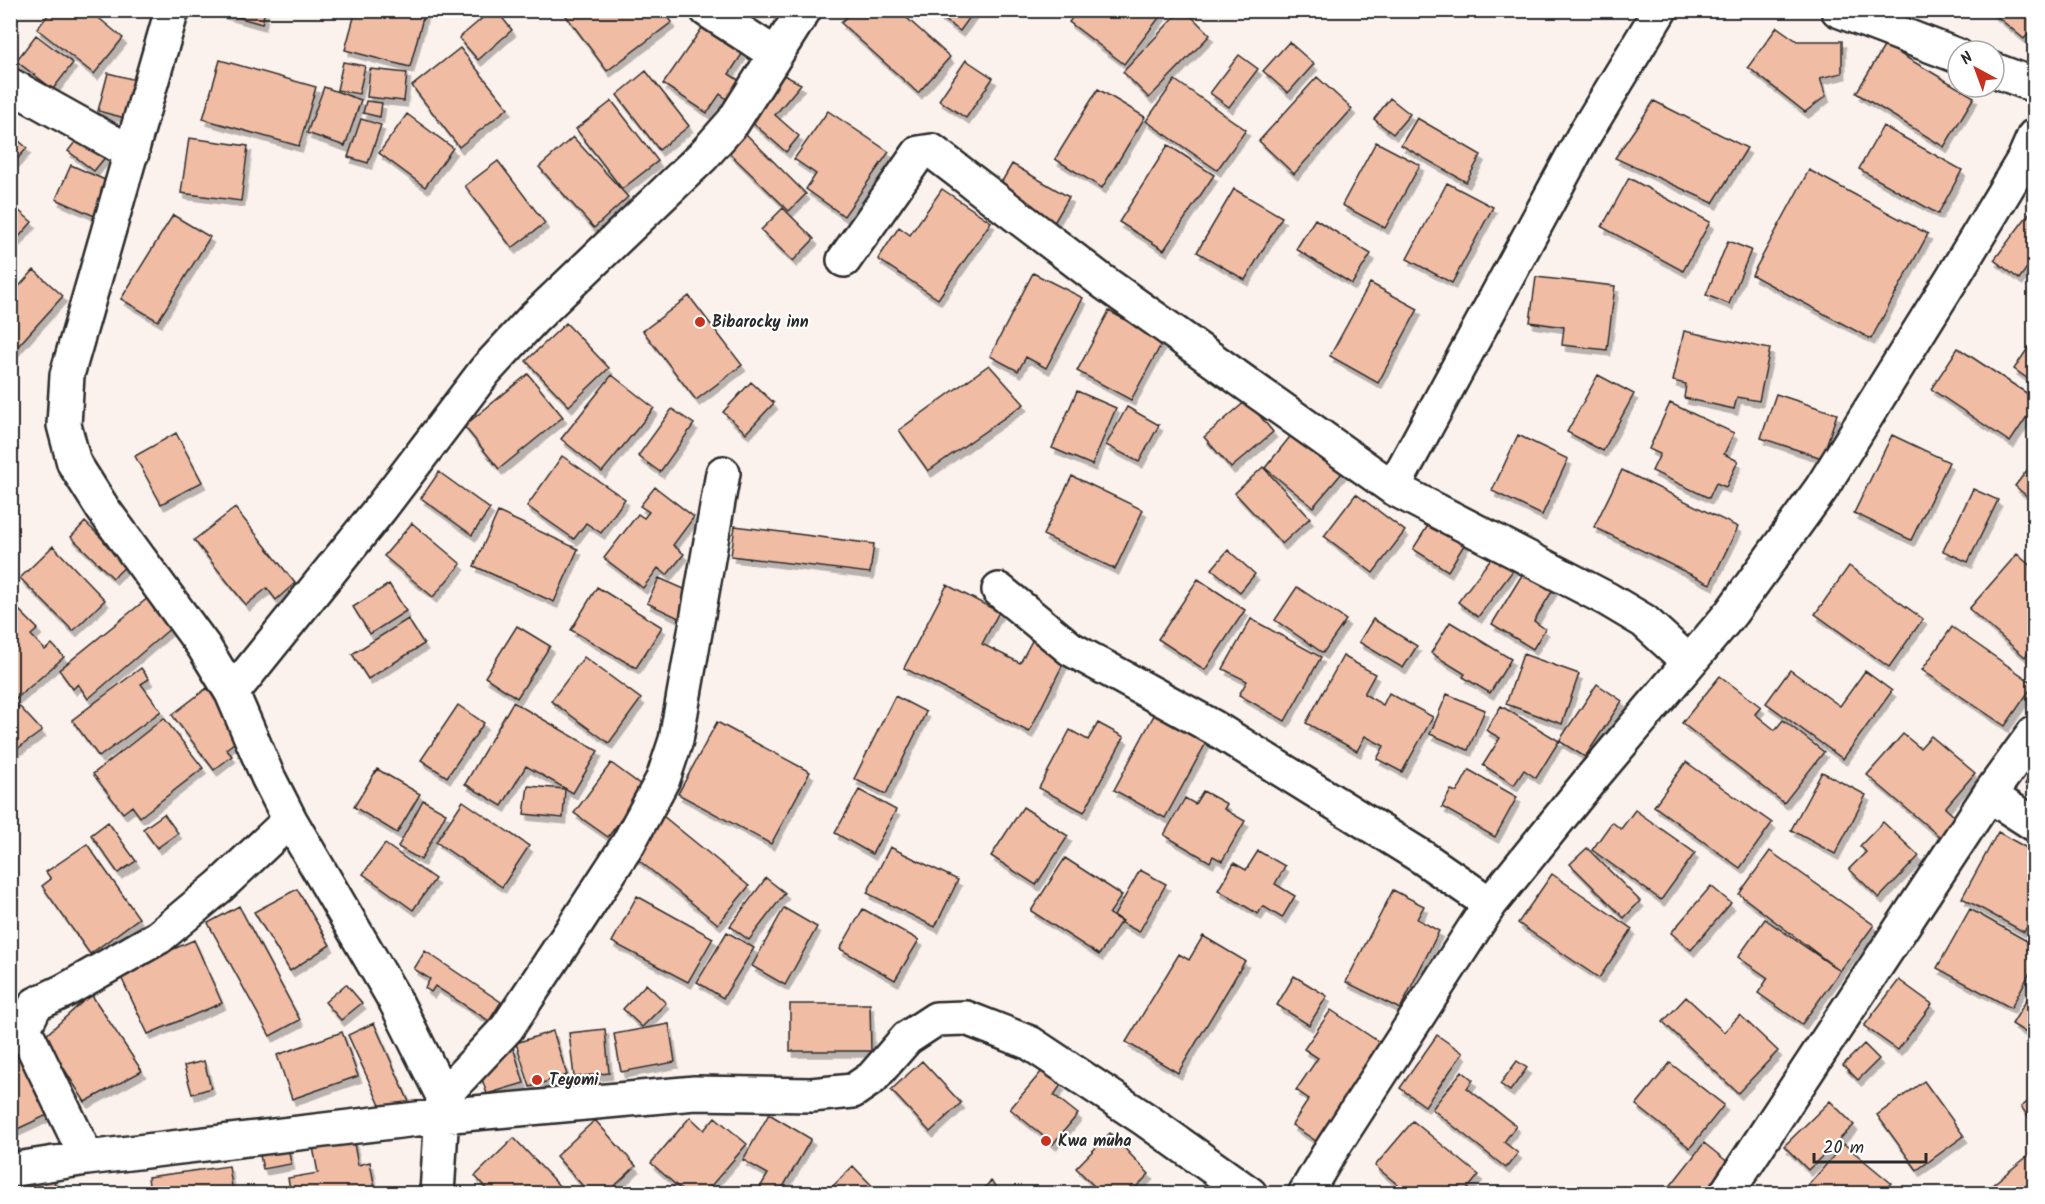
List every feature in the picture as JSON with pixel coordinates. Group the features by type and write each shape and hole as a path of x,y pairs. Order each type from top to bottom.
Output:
{"street":[{"path":"172,10 67,375 64,425 74,463 103,509 204,647 232,693 268,777 290,820 396,1002 443,1106 437,1194"},
{"path":"707,10 775,54"},
{"path":"232,693 380,509 486,371 533,319 703,156 733,122 804,10"},
{"path":"1393,489 1583,137 1660,10"},
{"path":"1838,10 1946,51"},
{"path":"2006,74 2034,85"},
{"path":"10,85 132,153"},
{"path":"844,260 919,153 932,151 1102,281 1393,489 1607,599 1644,621 1689,662"},
{"path":"1305,1194 1490,904 1731,613 1821,489 2031,154"},
{"path":"443,1106 507,1028 628,844 663,779 676,740 723,473"},
{"path":"999,590 1071,649 1213,727 1422,857 1490,904"},
{"path":"1726,1194 1989,795 2034,733"},
{"path":"1989,795 2034,824"},
{"path":"87,1158 24,1028 36,1004 64,991 159,937 220,886 290,820"},
{"path":"10,1170 443,1106 695,1093 811,1095 853,1091 872,1077 907,1038 936,1019 966,1018 1030,1043 1146,1120 1250,1194"}],"building":[{"path":"52,10 89,10 123,38 94,74 37,29"},
{"path":"212,10 265,10 262,24"},
{"path":"356,10 425,10 410,67 345,50"},
{"path":"492,10 496,10 512,30 478,60 459,38"},
{"path":"567,10 663,10 672,22 607,71 564,13"},
{"path":"852,10 898,10 950,57 918,93 841,23"},
{"path":"931,10 975,10 960,31"},
{"path":"1078,10 1165,10 1124,64 1069,22"},
{"path":"1181,10 1185,10 1210,35 1149,98 1123,72"},
{"path":"1989,10 2034,10 2034,27 2024,39"},
{"path":"709,18 748,45 729,74 740,81 728,100 720,94 707,113 663,84"},
{"path":"1777,27 1797,41 1842,41 1842,73 1820,78 1826,96 1805,112 1748,67"},
{"path":"36,35 73,63 53,89 16,61"},
{"path":"1289,42 1314,64 1288,93 1263,71"},
{"path":"1885,45 1946,81 1946,99 1973,99 1944,147 1856,93"},
{"path":"460,48 508,108 459,147 412,86"},
{"path":"1239,55 1258,69 1229,107 1210,93"},
{"path":"220,60 316,87 299,146 203,119"},
{"path":"966,60 993,78 966,118 939,100"},
{"path":"343,62 365,66 359,94 337,90"},
{"path":"370,69 407,73 404,101 367,97"},
{"path":"646,71 689,126 659,150 617,95"},
{"path":"776,71 801,84 775,115 799,136 786,152 741,113"},
{"path":"108,73 140,81 129,119 98,111"},
{"path":"1317,77 1352,109 1294,174 1259,141"},
{"path":"1175,80 1246,130 1217,170 1146,121"},
{"path":"324,87 361,100 345,146 307,133"},
{"path":"1098,89 1145,117 1102,188 1055,159"},
{"path":"1390,98 1410,114 1393,134 1374,119"},
{"path":"366,101 382,103 380,117 363,113"},
{"path":"612,101 658,161 622,189 576,129"},
{"path":"1654,101 1747,148 1713,203 1615,158"},
{"path":"828,111 889,152 844,216 806,189 816,174 794,159"},
{"path":"407,114 453,148 425,187 379,153"},
{"path":"1417,118 1481,155 1466,182 1401,145"},
{"path":"361,119 381,125 368,163 348,157"},
{"path":"737,125 806,194 789,211 719,143"},
{"path":"1883,126 1962,170 1938,214 1859,169"},
{"path":"85,129 111,150 94,171 68,151"},
{"path":"10,133 27,148 10,167"},
{"path":"573,137 628,197 594,228 539,167"},
{"path":"189,138 248,146 241,201 181,193"},
{"path":"1376,142 1420,165 1385,228 1342,205"},
{"path":"1168,145 1214,175 1164,250 1119,222"},
{"path":"498,161 545,223 512,248 465,186"},
{"path":"1012,164 1069,197 1051,228 994,195"},
{"path":"71,165 114,184 99,218 56,199"},
{"path":"1809,170 1928,234 1871,339 1752,275"},
{"path":"1629,178 1710,222 1683,271 1602,227"},
{"path":"1447,183 1493,207 1452,283 1407,259"},
{"path":"942,189 991,222 938,299 878,259 899,227 910,235"},
{"path":"1234,189 1282,217 1245,280 1197,252"},
{"path":"10,203 32,222 10,247"},
{"path":"2034,207 2034,258 2019,279 1994,260"},
{"path":"783,208 814,239 793,261 761,230"},
{"path":"173,215 210,237 158,321 121,299"},
{"path":"1315,219 1371,254 1352,284 1296,249"},
{"path":"1728,241 1751,250 1729,304 1706,295"},
{"path":"34,270 63,296 10,355 10,296"},
{"path":"1033,273 1083,298 1046,368 1026,357 1018,371 990,356"},
{"path":"1536,277 1615,286 1607,350 1562,345 1564,327 1530,322"},
{"path":"1370,283 1418,309 1378,383 1330,356"},
{"path":"689,296 742,365 696,400 643,331"},
{"path":"1109,311 1163,341 1131,400 1077,371"},
{"path":"566,323 609,368 569,406 526,361"},
{"path":"1684,331 1770,349 1759,401 1737,397 1734,409 1684,398 1686,384 1673,381"},
{"path":"2034,339 2034,383 2014,369"},
{"path":"1958,348 2034,398 2034,406 2010,442 1931,389"},
{"path":"989,365 1024,404 928,471 899,430"},
{"path":"528,374 563,417 499,469 464,426"},
{"path":"612,375 654,408 602,472 561,439"},
{"path":"1598,375 1634,394 1603,451 1567,432"},
{"path":"751,382 774,403 746,433 723,412"},
{"path":"1077,391 1116,408 1092,465 1052,448"},
{"path":"1776,394 1837,414 1822,458 1761,438"},
{"path":"1247,400 1273,432 1231,468 1204,437"},
{"path":"1670,403 1734,433 1724,454 1738,461 1726,487 1716,483 1709,498 1652,471 1660,454 1649,449"},
{"path":"1127,407 1159,425 1139,462 1106,445"},
{"path":"672,409 694,424 660,472 638,456"},
{"path":"176,433 202,482 161,504 135,456"},
{"path":"1293,433 1342,473 1313,507 1265,468"},
{"path":"1518,435 1568,459 1542,515 1492,491"},
{"path":"1892,435 1949,462 1911,540 1854,513"},
{"path":"562,456 625,499 601,533 586,523 574,539 527,506"},
{"path":"2034,461 2034,491 2029,498 2015,486"},
{"path":"1263,467 1310,518 1282,544 1235,493"},
{"path":"1622,470 1738,527 1710,584 1594,527"},
{"path":"439,472 490,509 472,535 421,498"},
{"path":"1072,476 1143,510 1115,569 1043,535"},
{"path":"655,487 694,517 673,545 684,554 667,575 658,568 643,588 604,558 638,514 644,518 649,512 640,506"},
{"path":"1973,489 1998,500 1968,562 1943,551"},
{"path":"1356,494 1405,531 1373,573 1324,536"},
{"path":"235,508 295,583 276,600 267,588 246,605 194,540"},
{"path":"498,512 578,549 554,602 474,566"},
{"path":"1434,516 1469,537 1448,571 1413,549"},
{"path":"85,522 128,564 113,578 71,537"},
{"path":"412,523 461,564 433,597 384,556"},
{"path":"735,526 874,544 870,573 731,556"},
{"path":"53,546 105,600 73,631 20,578"},
{"path":"1498,549 1518,564 1478,617 1458,602"},
{"path":"1228,550 1255,574 1240,592 1212,569"},
{"path":"2017,554 2034,569 2034,645 2025,657 1969,609"},
{"path":"1530,562 1559,580 1534,621 1545,629 1533,649 1492,624"},
{"path":"1849,566 1923,619 1889,667 1815,614"},
{"path":"659,578 698,595 685,621 647,603"},
{"path":"1198,579 1245,610 1205,670 1158,639"},
{"path":"389,584 406,611 370,634 353,607"},
{"path":"947,585 999,612 982,644 1020,663 1033,639 1067,656 1029,732 904,668"},
{"path":"597,587 662,627 636,668 571,630"},
{"path":"1297,587 1346,620 1323,653 1275,620"},
{"path":"149,597 172,627 88,699 78,684 73,689 59,670"},
{"path":"10,601 38,629 31,635 45,650 52,644 64,657 16,699 10,693"},
{"path":"408,619 424,644 368,679 352,654"},
{"path":"1251,619 1321,657 1285,721 1239,695 1247,681 1223,669"},
{"path":"1373,619 1417,646 1403,668 1359,642"},
{"path":"1450,622 1511,659 1490,693 1463,677 1465,674 1431,653"},
{"path":"517,626 550,646 517,698 485,677"},
{"path":"1952,627 2034,684 2005,726 1922,670"},
{"path":"1523,654 1579,674 1562,724 1506,704"},
{"path":"1343,656 1375,674 1364,694 1383,705 1389,693 1433,717 1402,772 1377,759 1384,746 1365,736 1357,751 1306,723"},
{"path":"584,657 641,699 609,743 551,701"},
{"path":"141,668 149,679 141,684 161,711 99,757 72,720"},
{"path":"1790,670 1840,706 1865,671 1892,691 1843,759 1766,703"},
{"path":"1720,676 1761,707 1755,714 1775,730 1783,720 1824,752 1784,803 1682,723"},
{"path":"1597,684 1622,701 1585,757 1559,741"},
{"path":"207,688 243,736 226,749 232,756 214,770 172,715"},
{"path":"1447,694 1485,710 1468,750 1430,734"},
{"path":"895,696 926,712 886,794 854,779"},
{"path":"513,702 598,751 573,793 526,766 502,806 465,784"},
{"path":"1160,704 1212,732 1165,818 1114,790"},
{"path":"458,705 484,723 447,777 421,760"},
{"path":"19,706 42,731 10,754 10,714"},
{"path":"1501,706 1559,741 1536,778 1524,770 1514,785 1483,765 1500,738 1486,730"},
{"path":"164,718 203,768 140,817 132,806 123,813 93,774"},
{"path":"717,722 810,772 771,844 678,794"},
{"path":"1098,723 1124,737 1084,812 1039,788 1070,730 1088,740"},
{"path":"1903,734 1920,748 1931,736 1975,773 1945,808 1962,823 1946,842 1867,775"},
{"path":"1686,762 1772,823 1740,868 1654,806"},
{"path":"611,763 645,788 608,837 574,813"},
{"path":"377,769 420,794 397,833 354,807"},
{"path":"2034,769 2034,789 2025,784"},
{"path":"1469,770 1517,797 1495,837 1442,807 1451,790 1457,792"},
{"path":"1822,772 1866,795 1835,854 1791,830"},
{"path":"528,786 565,789 563,818 524,814"},
{"path":"859,790 896,810 872,854 835,833"},
{"path":"1203,791 1227,804 1224,809 1245,821 1222,861 1213,856 1210,862 1164,835 1185,798 1195,804"},
{"path":"423,800 446,813 421,860 398,847"},
{"path":"463,801 529,846 502,887 436,842"},
{"path":"1023,807 1068,836 1036,885 991,856"},
{"path":"1635,810 1695,853 1661,900 1592,850 1612,822 1621,829"},
{"path":"164,814 178,833 157,848 143,829"},
{"path":"663,816 749,886 718,924 632,855"},
{"path":"108,822 136,861 118,873 91,835"},
{"path":"1883,822 1919,856 1879,898 1849,869 1866,852 1860,846"},
{"path":"1998,832 2034,852 2034,859 2026,873 2034,878 2034,914 2024,932 1962,898"},
{"path":"87,844 139,918 90,954 42,886 51,879 46,872"},
{"path":"385,844 435,879 413,910 363,874"},
{"path":"890,847 958,880 935,927 867,893"},
{"path":"1587,848 1640,901 1624,918 1570,864"},
{"path":"1258,851 1285,866 1275,884 1295,896 1282,918 1263,906 1258,914 1218,890 1234,863 1246,870"},
{"path":"1770,851 1874,925 1840,971 1739,894"},
{"path":"1065,858 1122,895 1109,914 1121,921 1099,955 1031,911"},
{"path":"1140,870 1166,884 1139,932 1121,923 1123,921 1114,916"},
{"path":"1552,874 1632,929 1599,978 1518,923"},
{"path":"766,878 785,893 749,940 730,926"},
{"path":"1711,886 1731,903 1691,950 1671,933"},
{"path":"297,889 330,945 290,971 254,912"},
{"path":"1393,890 1424,906 1417,919 1439,931 1400,1009 1346,982"},
{"path":"637,896 713,938 688,982 612,942"},
{"path":"239,906 300,1020 270,1036 208,923"},
{"path":"784,908 817,927 785,985 752,966"},
{"path":"863,909 919,940 895,980 840,949"},
{"path":"1970,909 2034,945 2034,965 2011,1008 1937,968"},
{"path":"1765,919 1840,971 1802,1024 1758,993 1768,978 1738,957"},
{"path":"727,932 754,948 723,998 697,982"},
{"path":"1203,936 1245,961 1178,1073 1126,1042 1179,954 1189,960"},
{"path":"194,940 222,1003 148,1034 119,973"},
{"path":"425,951 501,1002 489,1021 435,986 431,992 425,988 430,979 414,969"},
{"path":"1294,976 1327,996 1309,1025 1277,1005"},
{"path":"1899,980 1932,1004 1898,1050 1864,1026"},
{"path":"346,984 362,1003 341,1020 325,1002"},
{"path":"646,984 666,1003 642,1027 623,1009"},
{"path":"2034,988 2034,1038 2012,1024"},
{"path":"91,994 142,1071 85,1102 44,1037"},
{"path":"1686,997 1724,1032 1740,1015 1778,1051 1738,1093 1663,1022"},
{"path":"790,1004 870,1004 871,1051 790,1051"},
{"path":"1331,1010 1382,1044 1316,1141 1292,1125 1309,1099 1296,1090 1318,1058 1304,1049"},
{"path":"374,1023 409,1102 384,1114 348,1035"},
{"path":"669,1024 675,1062 621,1072 614,1034"},
{"path":"605,1029 609,1073 574,1077 569,1033"},
{"path":"553,1031 567,1075 530,1087 516,1043"},
{"path":"342,1032 358,1076 292,1099 277,1055"},
{"path":"1437,1035 1463,1053 1425,1106 1400,1088"},
{"path":"1864,1044 1879,1059 1858,1080 1843,1065"},
{"path":"513,1047 524,1083 487,1094 478,1067 494,1053"},
{"path":"30,1052 56,1111 11,1132 10,1061"},
{"path":"204,1061 211,1088 192,1094 184,1066"},
{"path":"922,1061 961,1103 930,1132 891,1090"},
{"path":"1517,1061 1527,1068 1510,1091 1500,1084"},
{"path":"1670,1063 1724,1105 1690,1148 1636,1105"},
{"path":"1042,1071 1061,1085 1054,1095 1078,1114 1053,1144 1010,1109"},
{"path":"1462,1071 1473,1080 1467,1088 1516,1126 1504,1142 1518,1153 1506,1168 1432,1109"},
{"path":"1924,1081 1964,1136 1917,1170 1877,1115"},
{"path":"2034,1097 2034,1124 2021,1107"},
{"path":"1830,1101 1854,1125 1808,1170 1784,1146"},
{"path":"769,1114 811,1139 779,1194 766,1194 759,1189 768,1174 743,1160"},
{"path":"690,1117 704,1130 715,1117 747,1144 704,1194 686,1194 651,1163"},
{"path":"595,1120 636,1166 606,1194 590,1194 556,1156"},
{"path":"1413,1121 1479,1175 1463,1194 1409,1194 1375,1166"},
{"path":"351,1128 358,1165 370,1162 376,1194 291,1194 288,1178 318,1173 311,1137"},
{"path":"1110,1133 1149,1174 1129,1194 1102,1194 1076,1168"},
{"path":"514,1138 567,1194 491,1194 475,1176"},
{"path":"1704,1143 1729,1163 1704,1194 1664,1194"},
{"path":"1844,1144 1891,1183 1882,1194 1810,1194 1805,1189"},
{"path":"288,1146 291,1164 263,1169 259,1151"},
{"path":"2034,1151 2034,1194 1981,1194"},
{"path":"51,1166 57,1194 25,1194 21,1173"},
{"path":"229,1166 233,1194 150,1194 148,1177"},
{"path":"853,1166 880,1194 825,1194"},
{"path":"991,1181 1002,1194 978,1194"}],"place":[{"name":"Bibarocky inn","path":"700,322"},
{"name":"Teyomi","path":"537,1080"},
{"name":"Kwa muha","path":"1046,1141"}]}
